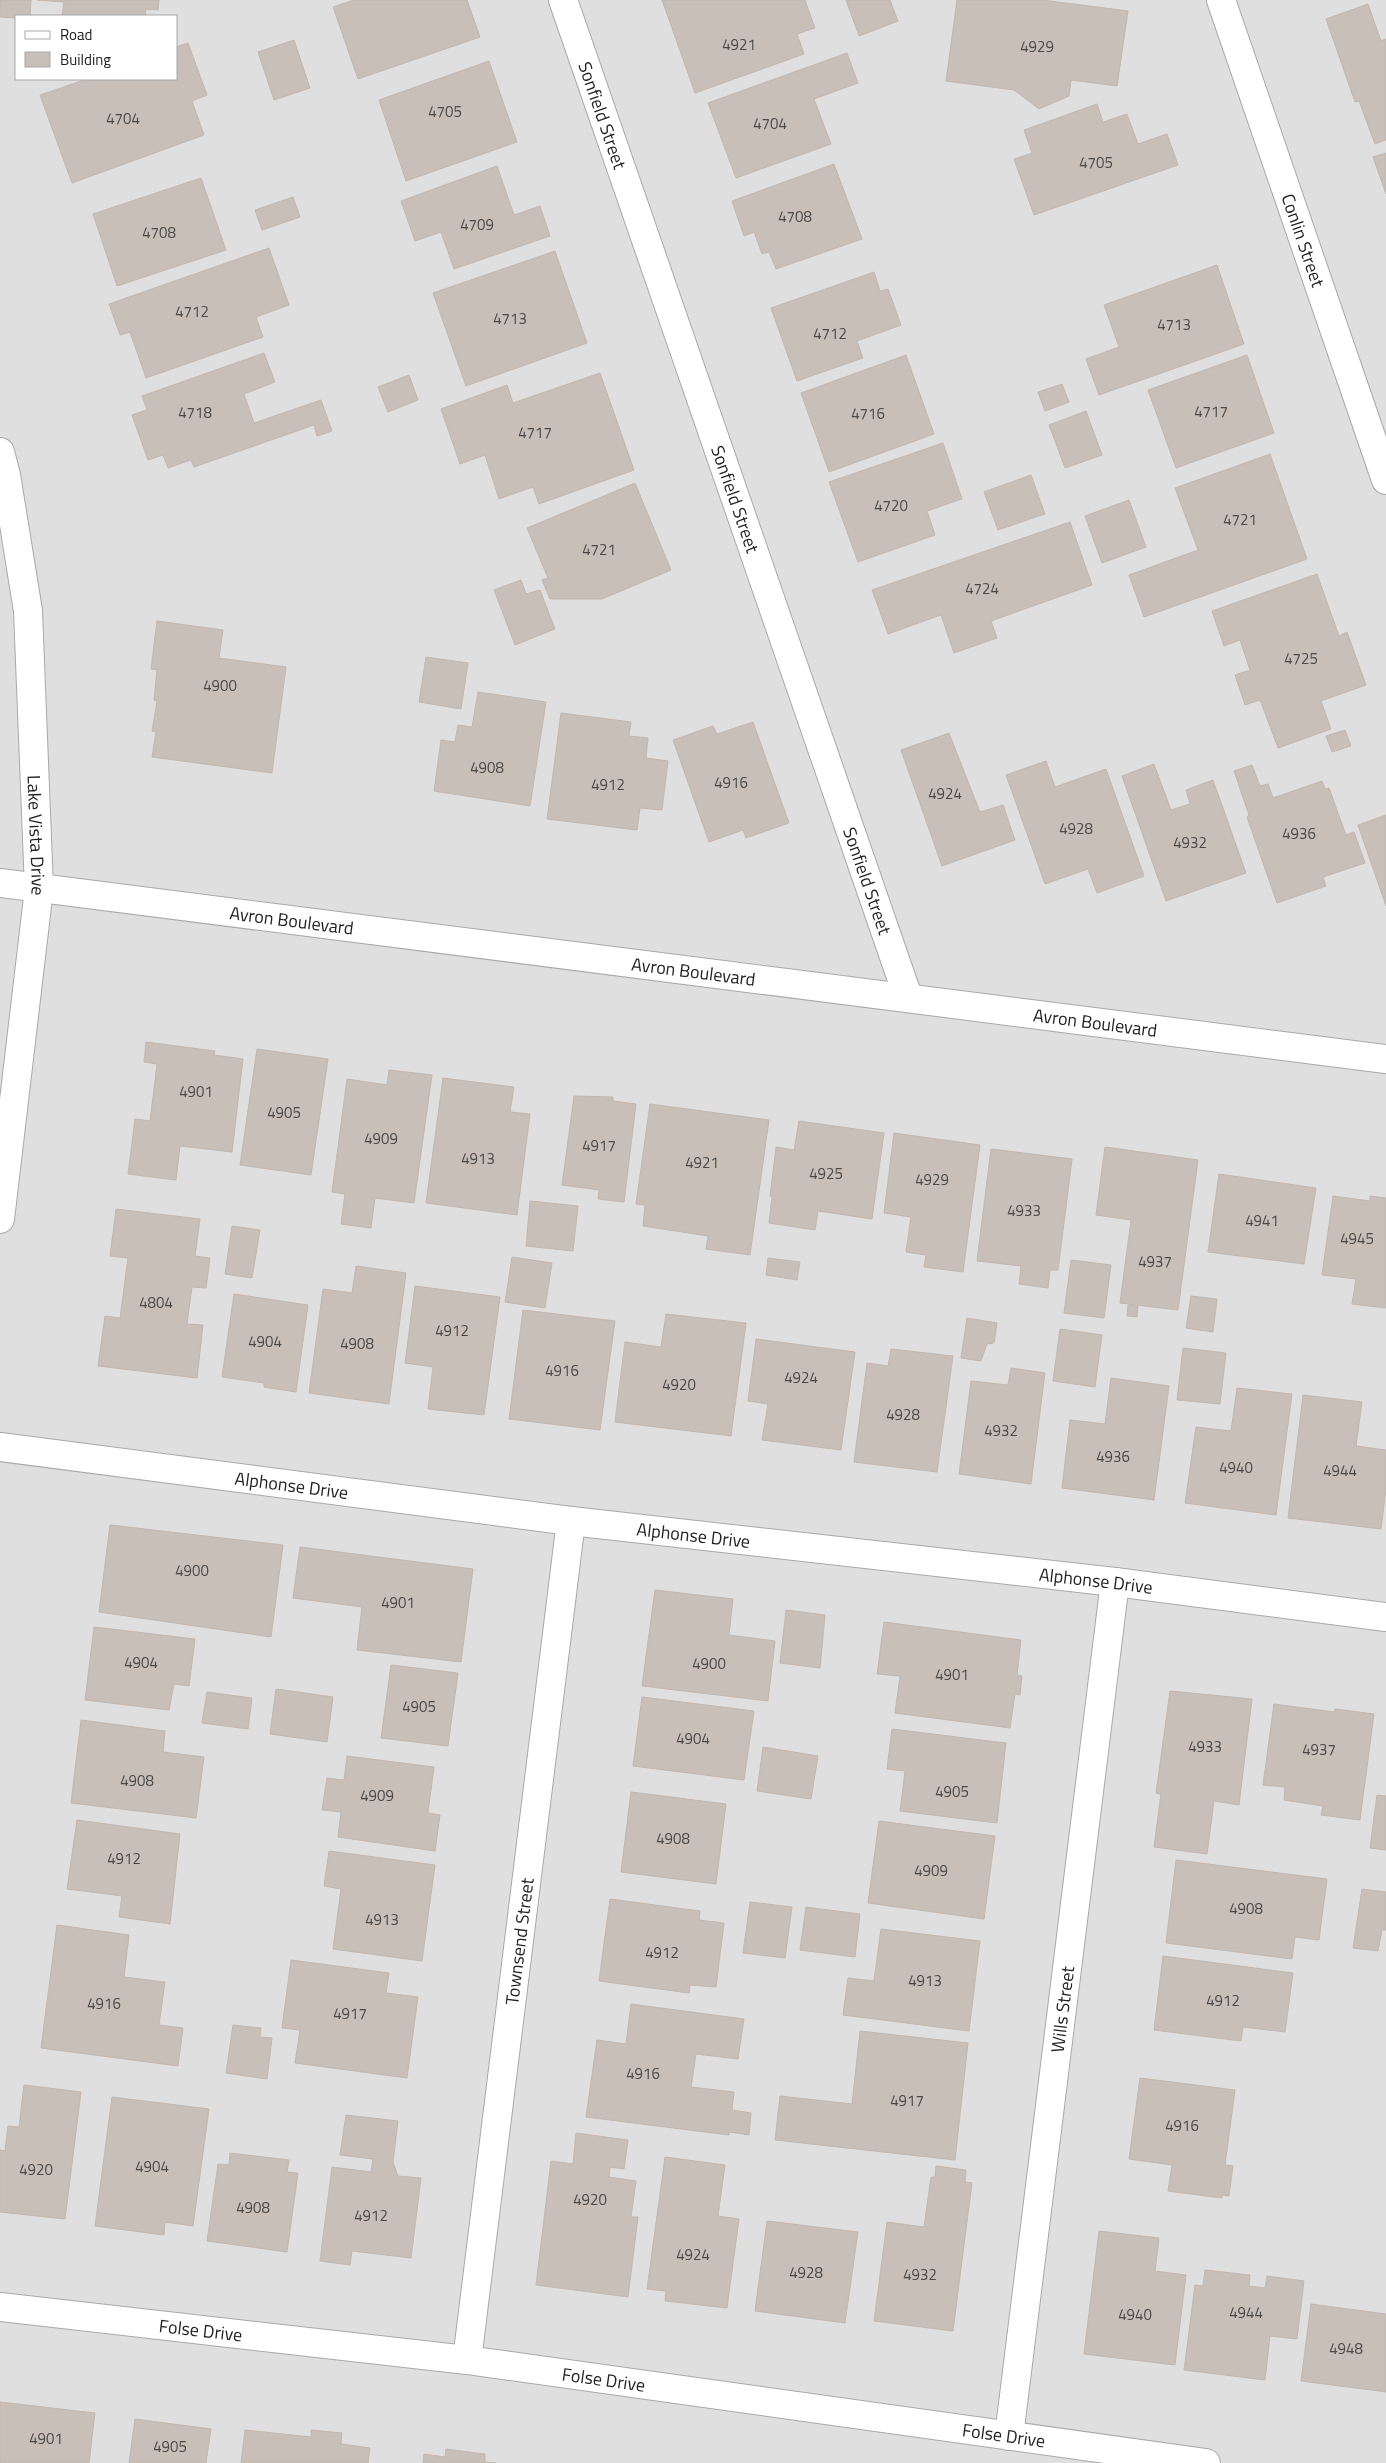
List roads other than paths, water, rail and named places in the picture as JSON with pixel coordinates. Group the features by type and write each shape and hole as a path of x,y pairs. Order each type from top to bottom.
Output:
{"street":[{"name":"Sonfield Street","path":"563,0 908,997"},
{"name":"Conlin Street","path":"1221,0 1386,480"},
{"name":"Lake Vista Drive","path":"0,452 6,475 28,611 39,889 0,1219"},
{"name":"Avron Boulevard","path":"0,883 1386,1059"},
{"name":"Alphonse Drive","path":"0,1447 571,1521 1115,1582 1386,1617"},
{"name":"Townsend Street","path":"467,2360 571,1521"},
{"name":"Wills Street","path":"1009,2436 1115,1582"},
{"name":"Folse Drive","path":"0,2307 467,2360 1206,2463"}]}
